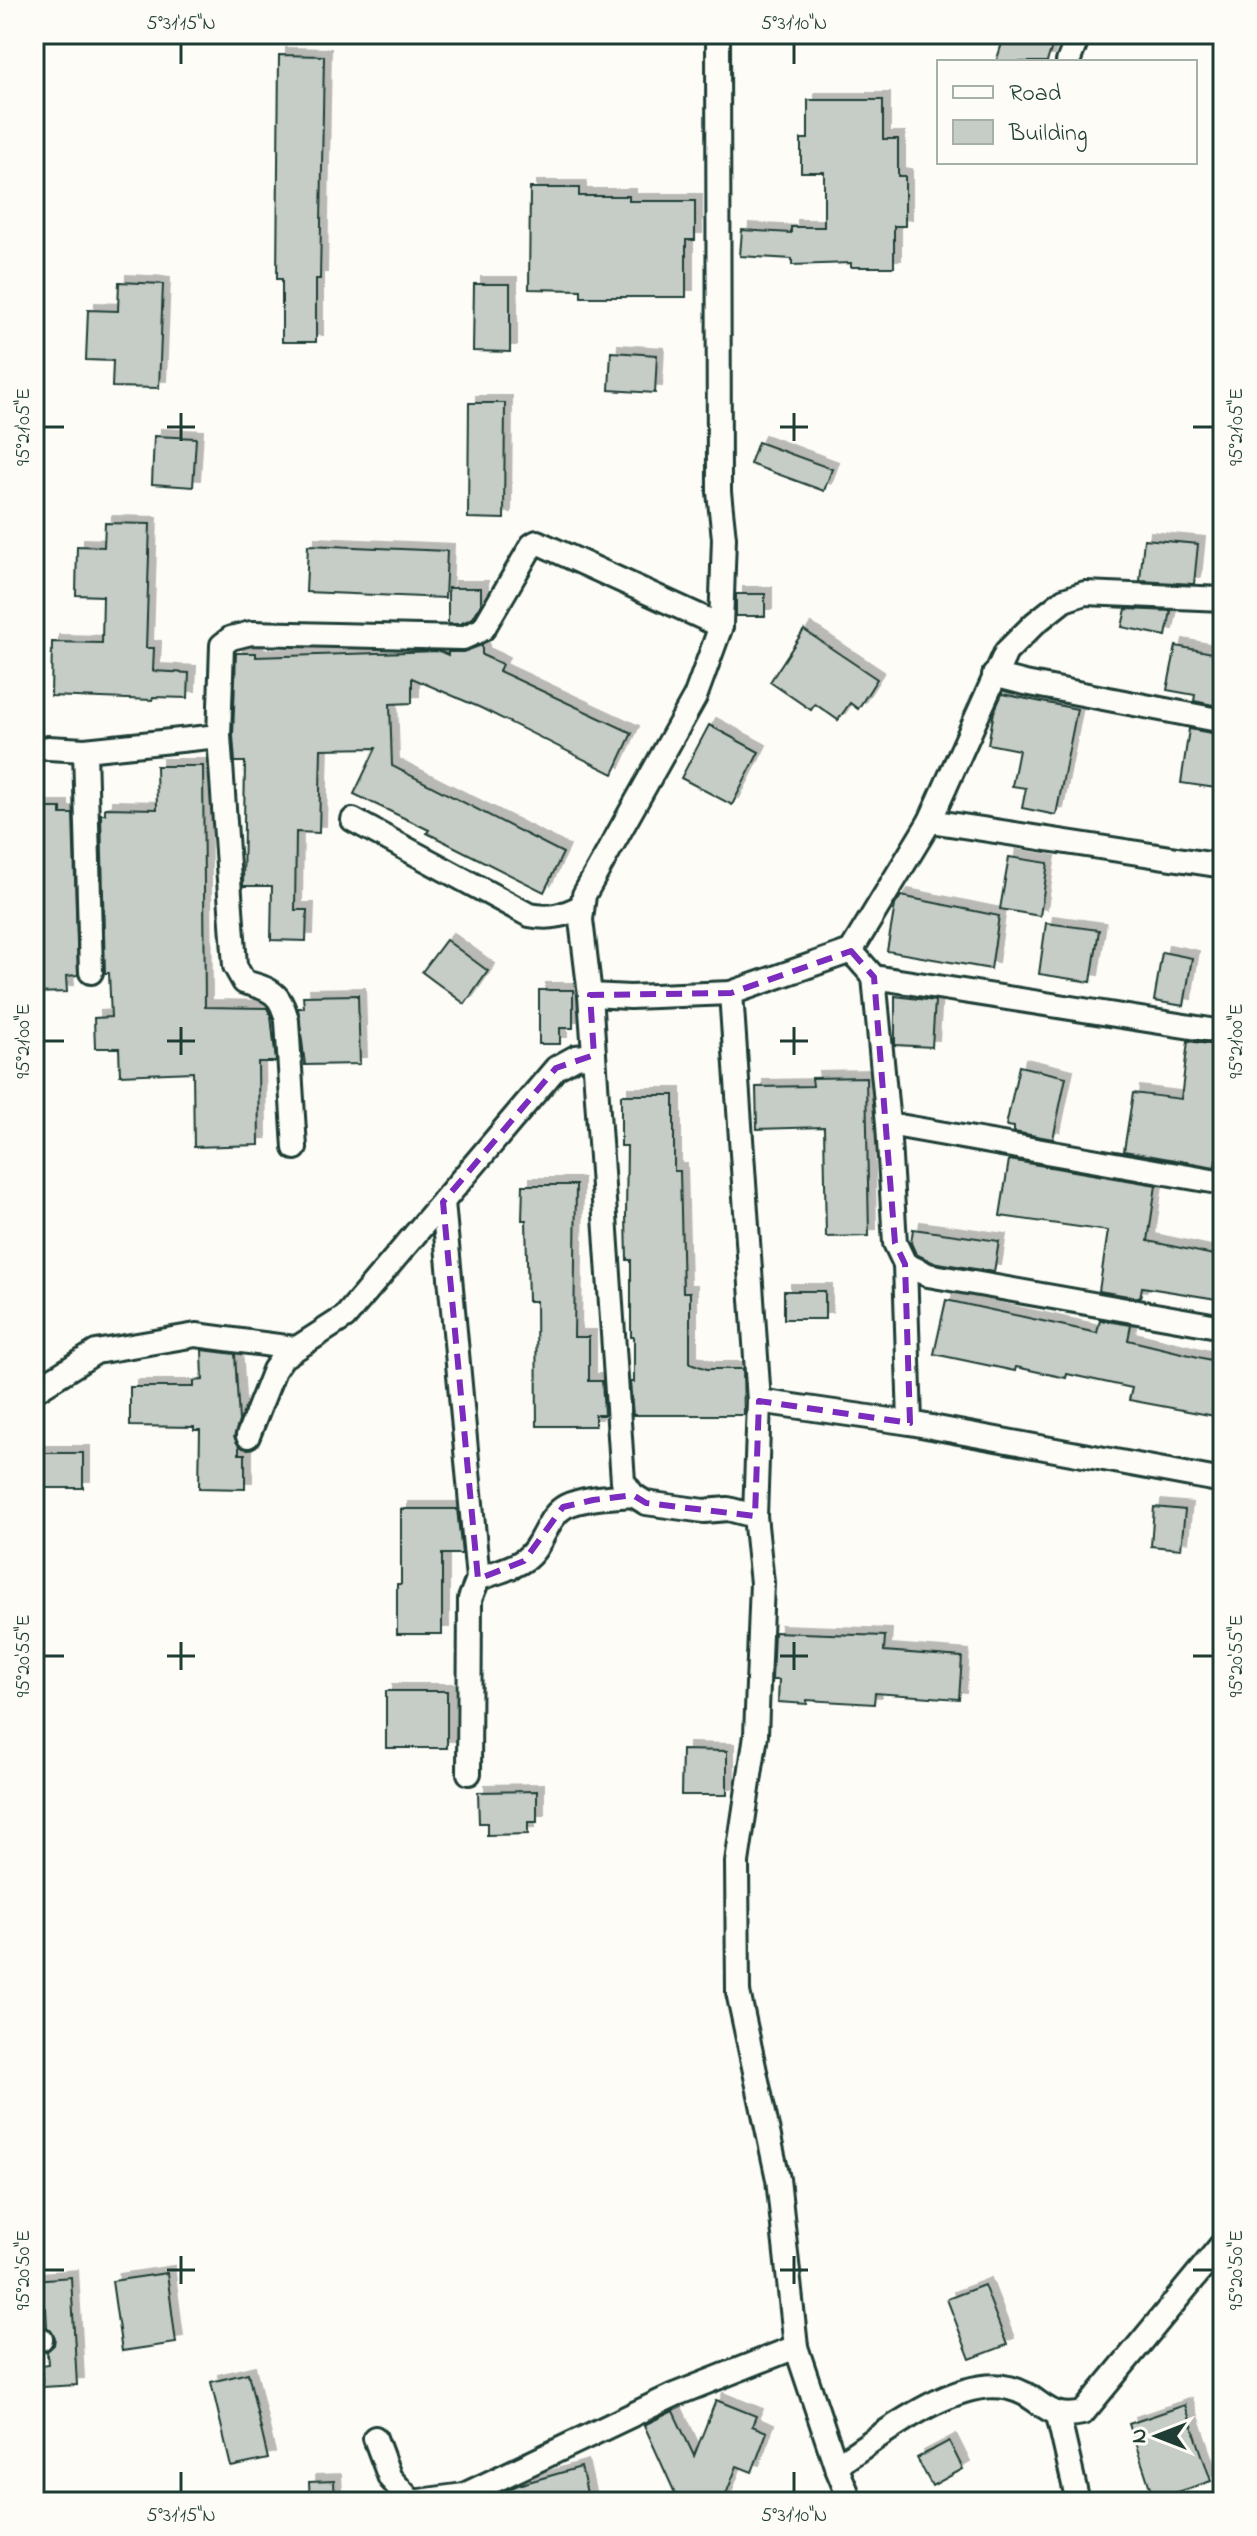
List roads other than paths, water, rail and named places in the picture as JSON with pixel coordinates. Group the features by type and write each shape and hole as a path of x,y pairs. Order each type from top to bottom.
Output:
{"street":[{"path":"718,34 719,492 724,538 721,626 695,697 584,895 582,913 623,1481 633,1495 646,1503 704,1511 728,1509 755,1516"},
{"path":"1069,60 1079,34"},
{"path":"295,1148 287,1021 283,1002 266,988 244,982 235,966 219,736 222,645 231,638 251,633 463,638 483,629 532,545 537,542 721,626"},
{"path":"590,995 630,997 731,993 851,951 930,821 1006,652 1035,623 1064,600 1085,593 1223,599"},
{"path":"994,675 1223,721"},
{"path":"48,748 85,750 219,736"},
{"path":"85,750 91,972"},
{"path":"353,820 529,915 548,919 582,913"},
{"path":"930,821 1223,866"},
{"path":"851,951 874,977 895,1243 905,1264 910,1423"},
{"path":"874,977 1223,1032"},
{"path":"731,993 759,1401 755,1516 762,1583 756,1735 737,1862 738,1992 778,2179 796,2347 851,2502"},
{"path":"248,1436 274,1370 283,1357 345,1317 556,1068 576,1057 594,1055"},
{"path":"888,1124 1223,1183"},
{"path":"443,1202 478,1579 470,1599 469,1773"},
{"path":"905,1264 928,1275 1223,1327"},
{"path":"34,1391 96,1352 196,1335 294,1348"},
{"path":"759,1401 910,1423 1223,1481"},
{"path":"478,1579 524,1561 563,1507 633,1495"},
{"path":"836,2466 939,2399 985,2387 1009,2388 1058,2415 1083,2413 1223,2243"},
{"path":"375,2438 390,2478 411,2502 464,2499 674,2395 796,2347"},
{"path":"1058,2415 1078,2502"}]}
